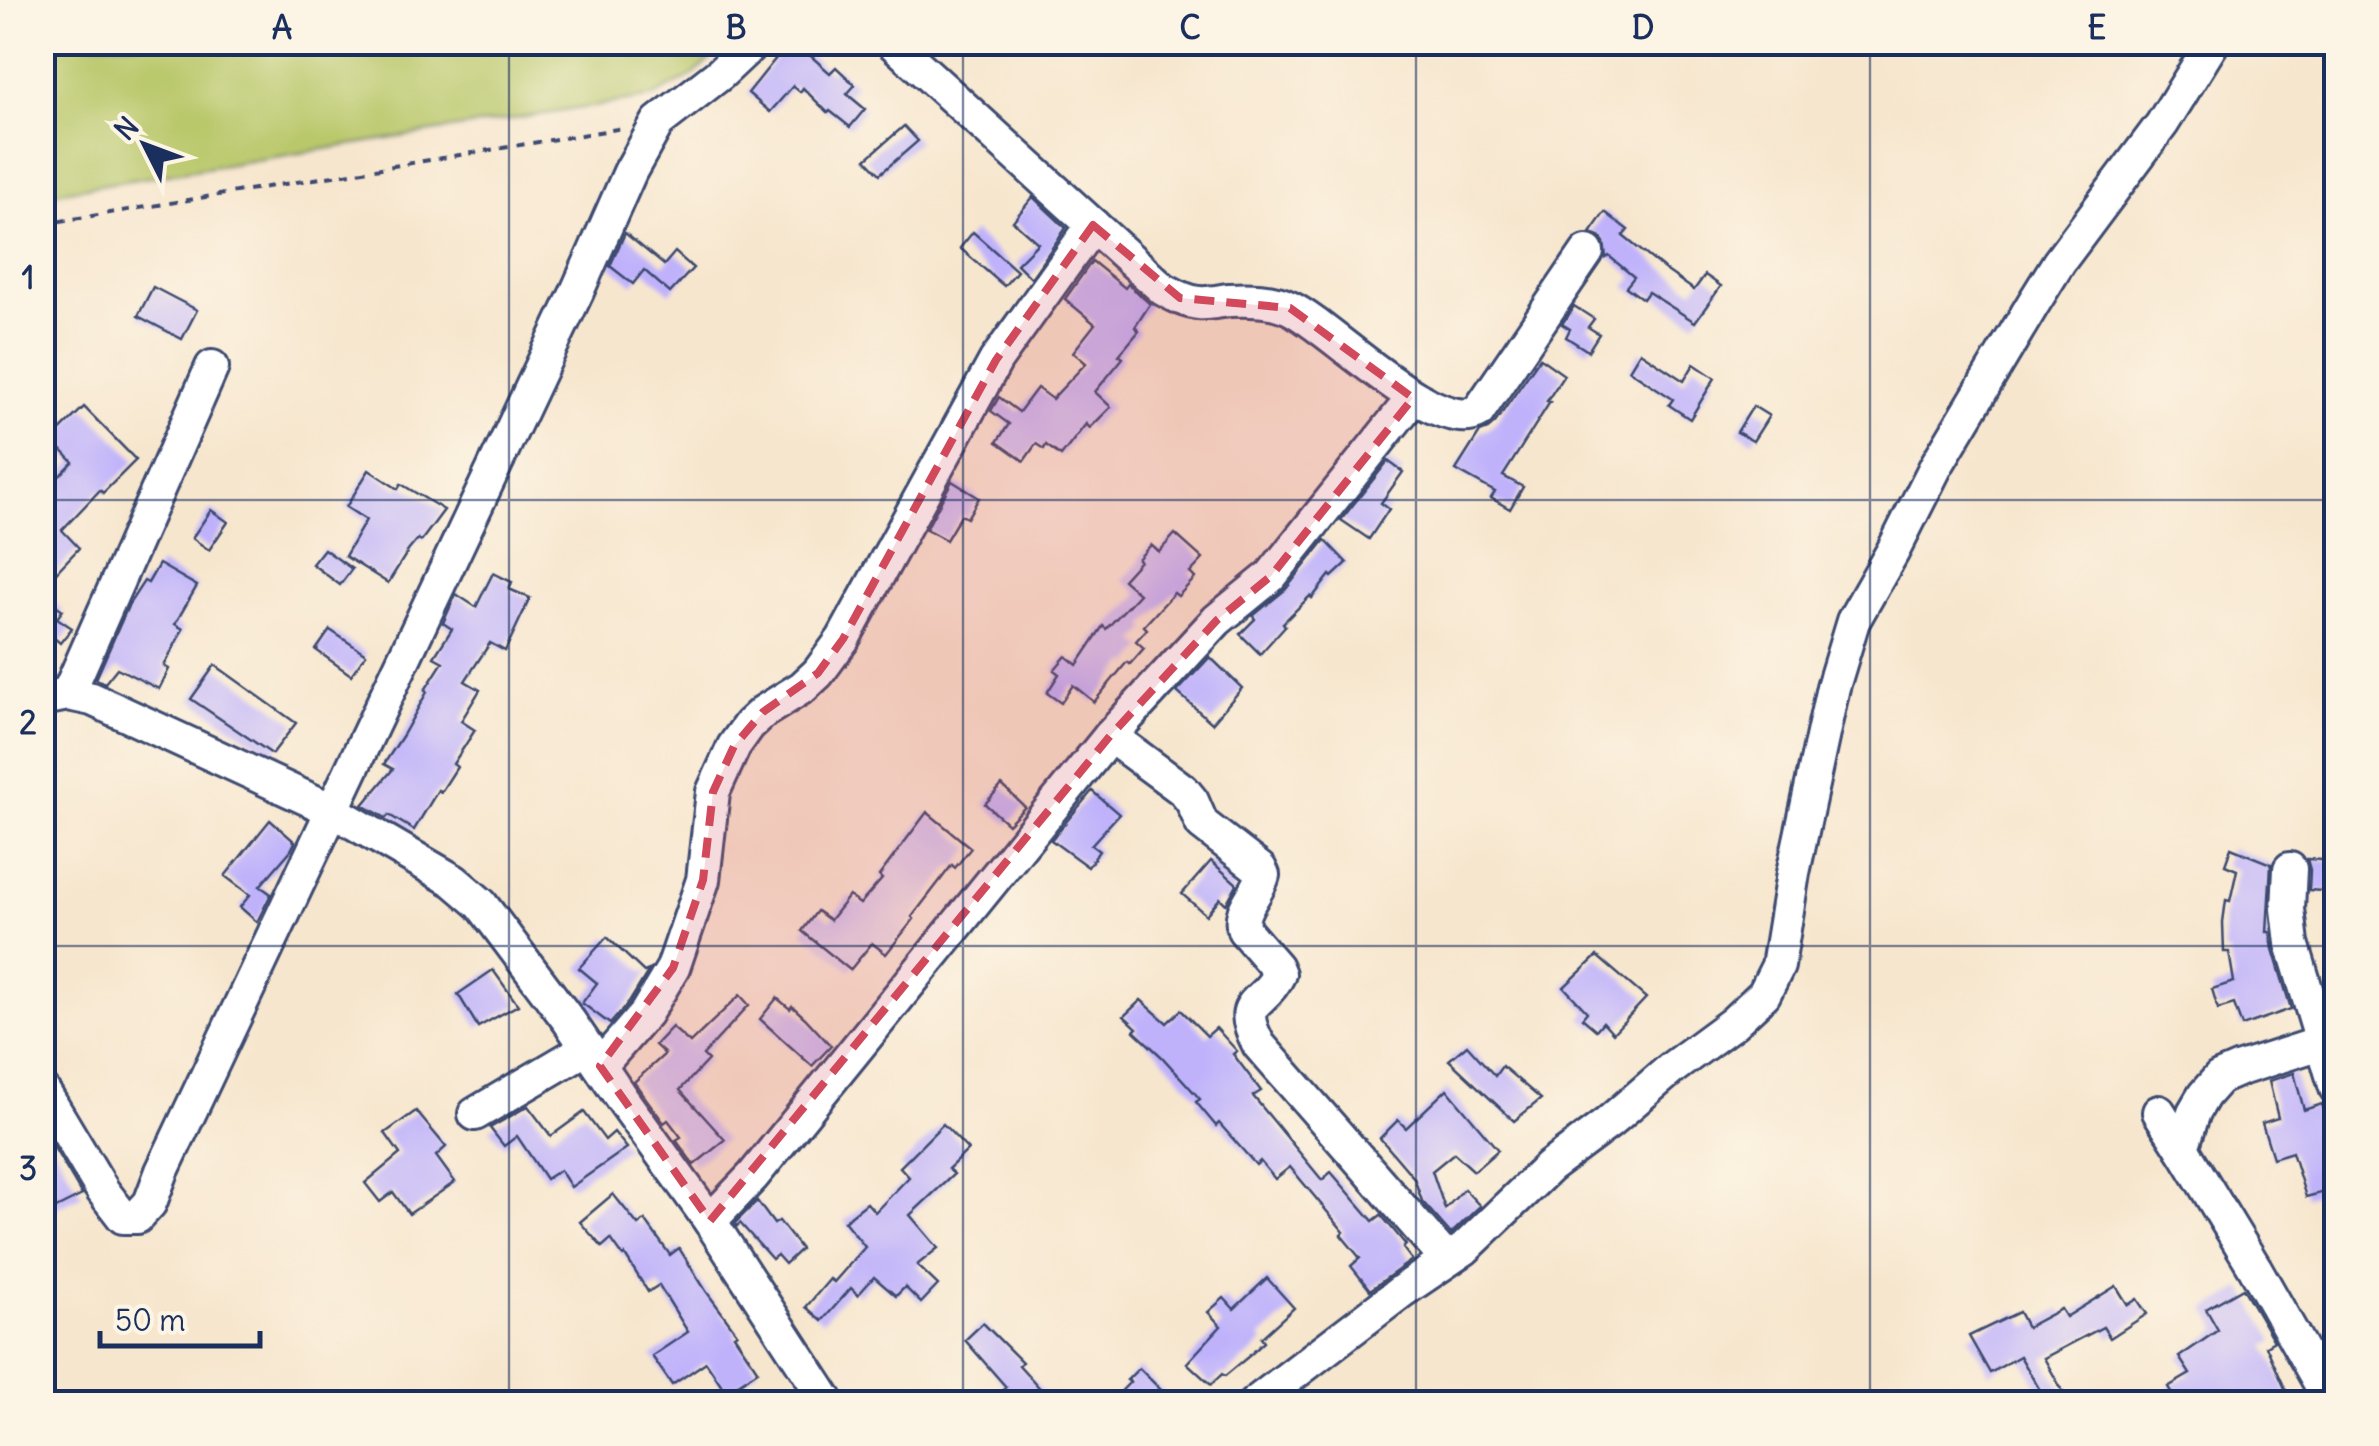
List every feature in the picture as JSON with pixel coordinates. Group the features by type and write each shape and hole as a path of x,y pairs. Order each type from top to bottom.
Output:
{"street":[{"path":"42,1089 103,1191 123,1217 137,1217 150,1203 630,172 658,122 754,42"},
{"path":"892,42 1164,289 1200,304 1263,300 1290,308 1413,398 1458,417 1478,412 1588,252"},
{"path":"1254,1404 1402,1291 1464,1249 1550,1168 1764,994 1778,966 1792,873 1853,621 1936,466 2059,262 2162,124 2213,42"},
{"path":"475,1114 594,1057 646,1013 673,968 703,880 713,792 734,746 763,712 818,673 843,639 996,360 1093,225"},
{"path":"212,368 50,697 92,699 332,810 454,881 480,904 710,1221 828,1404"},
{"path":"710,1221 753,1176 1110,736 1217,620 1271,576 1413,398"},
{"path":"1110,736 1183,790 1196,807 1202,824 1260,869 1262,880 1241,924 1279,974 1250,1009 1248,1024 1258,1045 1447,1260"},
{"path":"2290,870 2288,909 2292,943 2336,1088"},
{"path":"2182,1148 2194,1112 2219,1078 2324,1042"},
{"path":"2159,1112 2255,1268 2332,1404"}],"path":[{"path":"43,224 658,122"}],"highlighted area":[{"path":"1093,225 1180,298 1290,308 1413,398 1271,576 1217,620 1110,736 710,1221 600,1066 673,968 703,880 713,792 734,746 763,712 818,673 843,639 996,360"}],"green space":[{"path":"43,43 726,43 695,74 652,97 43,194"}],"building":[{"path":"789,42 795,42 830,73 836,67 855,85 847,94 865,109 850,127 828,113 803,88 800,92 793,86 770,112 748,93"},
{"path":"904,126 918,141 880,174 866,159"},
{"path":"1033,197 1066,228 1031,278 1017,264 1038,243 1013,221"},
{"path":"1605,212 1628,230 1623,236 1694,290 1705,275 1721,286 1695,322 1648,292 1643,299 1626,287 1634,277 1609,256 1606,258 1604,242 1590,233"},
{"path":"973,232 1017,271 1004,286 960,248"},
{"path":"625,233 664,265 675,252 693,268 670,293 644,270 633,284 610,266"},
{"path":"1092,261 1150,304 1135,327 1139,331 1119,355 1123,358 1095,392 1111,407 1090,428 1086,424 1061,456 1046,445 1044,449 1036,444 1024,461 997,442 1009,424 991,411 999,397 1019,412 1037,388 1052,399 1086,363 1073,352 1095,324 1065,299"},
{"path":"153,287 197,310 182,339 138,316"},
{"path":"1574,306 1594,319 1588,327 1599,334 1588,351 1566,337 1570,329 1562,324"},
{"path":"1640,352 1684,381 1694,364 1715,378 1690,419 1669,405 1673,399 1629,370"},
{"path":"1540,358 1564,375 1503,476 1523,487 1510,509 1491,498 1495,492 1456,470 1480,432 1495,423"},
{"path":"1753,406 1769,416 1753,441 1737,432"},
{"path":"84,407 136,460 62,530 79,548 42,587 42,494 73,462 51,439"},
{"path":"1388,461 1403,472 1381,503 1389,509 1369,539 1341,520"},
{"path":"369,470 398,489 401,484 444,510 421,541 418,539 408,551 388,583 345,556 366,520 346,507"},
{"path":"952,481 979,498 967,518 961,515 946,540 926,529"},
{"path":"211,510 228,522 209,550 192,538"},
{"path":"1175,534 1203,559 1190,573 1195,578 1178,596 1174,593 1144,626 1147,629 1136,641 1144,648 1094,702 1073,685 1061,703 1047,693 1059,674 1054,670 1066,656 1077,665 1103,626 1106,629 1139,594 1123,580 1138,559 1151,545 1159,552"},
{"path":"1325,540 1347,563 1283,623 1285,626 1260,654 1240,634 1255,619 1253,616 1286,589"},
{"path":"324,549 352,569 340,585 312,564"},
{"path":"159,564 197,586 175,624 183,629 164,666 169,669 159,689 117,668 105,683 96,679 129,604"},
{"path":"493,573 512,582 509,589 530,598 505,651 490,643 465,681 480,690 461,721 475,730 453,764 457,767 414,830 363,805 393,769 384,764 443,662 434,657 452,629 443,623 456,594 476,607"},
{"path":"42,596 63,610 57,618 72,628 60,643 47,632 42,638"},
{"path":"330,630 366,654 351,675 316,650"},
{"path":"1210,657 1242,688 1212,723 1177,692"},
{"path":"215,665 296,723 272,754 191,699"},
{"path":"1002,785 1025,807 1008,824 985,804"},
{"path":"1092,791 1119,814 1091,845 1099,851 1088,867 1051,840"},
{"path":"927,812 971,848 955,868 952,865 886,954 872,943 850,970 802,931 817,911 830,920 849,896 860,904 882,879 879,876"},
{"path":"270,820 295,842 260,886 271,894 257,922 240,907 250,895 225,876"},
{"path":"2231,848 2271,864 2267,932 2291,1009 2242,1026 2234,1004 2218,1009 2212,989 2234,982 2229,952 2224,952 2223,922 2237,870 2225,865"},
{"path":"2307,859 2336,861 2336,892 2309,890"},
{"path":"1211,861 1237,884 1226,904 1220,898 1206,915 1182,894"},
{"path":"607,937 644,972 649,970 610,1024 582,1003 597,983 579,968"},
{"path":"1597,956 1646,998 1613,1033 1603,1022 1596,1030 1582,1018 1587,1012 1564,987"},
{"path":"493,970 518,1005 478,1027 458,994"},
{"path":"740,995 749,1005 703,1055 708,1060 680,1090 725,1140 694,1165 676,1140 681,1137 668,1120 664,1123 634,1082 665,1054 655,1045 672,1027 690,1043"},
{"path":"777,998 790,1009 792,1006 831,1046 812,1066 760,1019"},
{"path":"1141,1000 1167,1023 1181,1010 1207,1036 1216,1028 1237,1051 1233,1054 1261,1091 1253,1096 1322,1180 1331,1172 1373,1221 1381,1215 1406,1245 1403,1248 1412,1260 1370,1290 1351,1266 1360,1258 1341,1235 1344,1232 1290,1167 1275,1179 1260,1161 1256,1165 1219,1123 1216,1126 1196,1102 1200,1099 1134,1031 1137,1028 1124,1016"},
{"path":"1467,1045 1495,1076 1502,1066 1541,1099 1514,1121 1449,1060"},
{"path":"2294,1073 2304,1110 2322,1104 2336,1150 2336,1189 2306,1197 2292,1152 2273,1158 2262,1123 2278,1118 2269,1081"},
{"path":"1447,1089 1498,1150 1474,1171 1454,1153 1432,1171 1445,1209 1464,1189 1480,1206 1451,1234 1422,1201 1414,1178 1380,1138 1398,1120 1406,1128"},
{"path":"528,1106 551,1136 584,1112 605,1140 614,1132 627,1148 571,1187 560,1170 546,1179 517,1136 504,1146 490,1128"},
{"path":"416,1111 446,1147 436,1156 455,1182 409,1214 393,1192 380,1202 365,1183 400,1154 385,1133"},
{"path":"943,1124 968,1150 948,1169 954,1174 910,1215 938,1248 917,1265 938,1285 921,1303 905,1287 896,1296 874,1277 858,1295 851,1288 822,1321 806,1307 865,1247 844,1221 867,1203 875,1212 909,1177 900,1167"},
{"path":"49,1139 82,1195 42,1215 42,1142"},
{"path":"613,1194 638,1225 645,1220 670,1255 679,1248 758,1371 726,1392 706,1362 672,1385 652,1356 688,1332 659,1285 648,1292 611,1239 602,1247 580,1222"},
{"path":"757,1201 774,1224 779,1221 801,1249 785,1264 777,1255 772,1259 740,1223 735,1223"},
{"path":"1267,1278 1294,1308 1261,1338 1264,1342 1249,1356 1211,1385 1187,1363 1221,1326 1208,1312 1224,1298 1234,1309"},
{"path":"2116,1286 2128,1305 2137,1299 2147,1314 2110,1338 2103,1327 2044,1358 2070,1404 2048,1404 2020,1356 1990,1373 1969,1336 2019,1312 2027,1327 2061,1309 2066,1317"},
{"path":"2243,1288 2274,1341 2266,1346 2292,1404 2178,1404 2168,1387 2190,1374 2179,1357 2218,1330 2206,1309"},
{"path":"983,1323 1022,1362 1019,1365 1054,1404 988,1404 1006,1387 965,1340"},
{"path":"1139,1368 1175,1404 1109,1404"}]}
